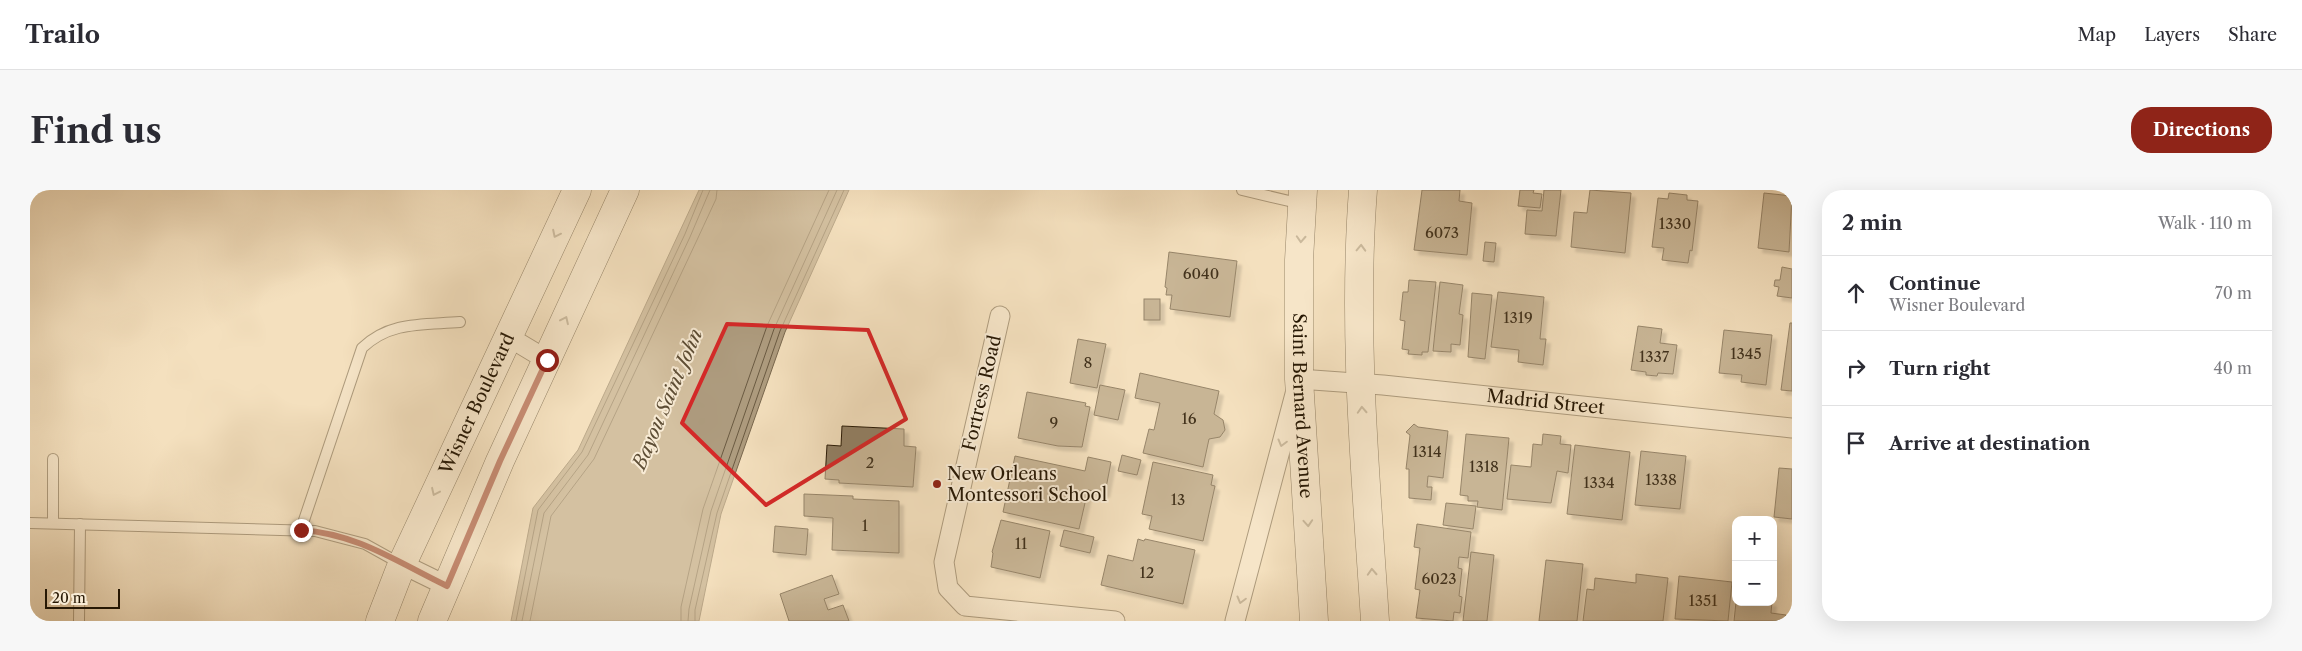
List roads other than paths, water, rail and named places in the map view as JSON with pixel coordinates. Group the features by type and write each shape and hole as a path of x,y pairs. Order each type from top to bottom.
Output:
{"street":[{"name":"Wisner Boulevard","path":"380,621 402,564 506,336 577,190"},
{"path":"432,621 500,461 625,190"},
{"path":"1363,190 1360,283 1361,383 1375,621"},
{"name":"Saint Bernard Avenue","path":"1303,197 1299,260 1299,379 1314,621"},
{"name":"Fortress Road","path":"1000,316 944,562 948,588 965,606 1114,621"},
{"path":"506,336 547,360"},
{"path":"1235,621 1299,379"},
{"name":"Madrid Street","path":"1299,379 1361,383 1792,428"},
{"path":"402,564 447,586"}],"lane":[{"path":"1242,190 1303,197"},
{"path":"301,530 362,348 375,336 390,329 460,322"},
{"path":"53,459 53,523"},
{"path":"30,523 301,530 339,535 364,544 402,564"},
{"path":"79,621 80,524"}],"water":[{"name":"Bayou Saint John","path":"699,190 849,190 785,332 721,514 699,621 511,621 533,508 578,450"}],"place":[{"name":"New Orleans Montessori School","path":"937,484"}]}
